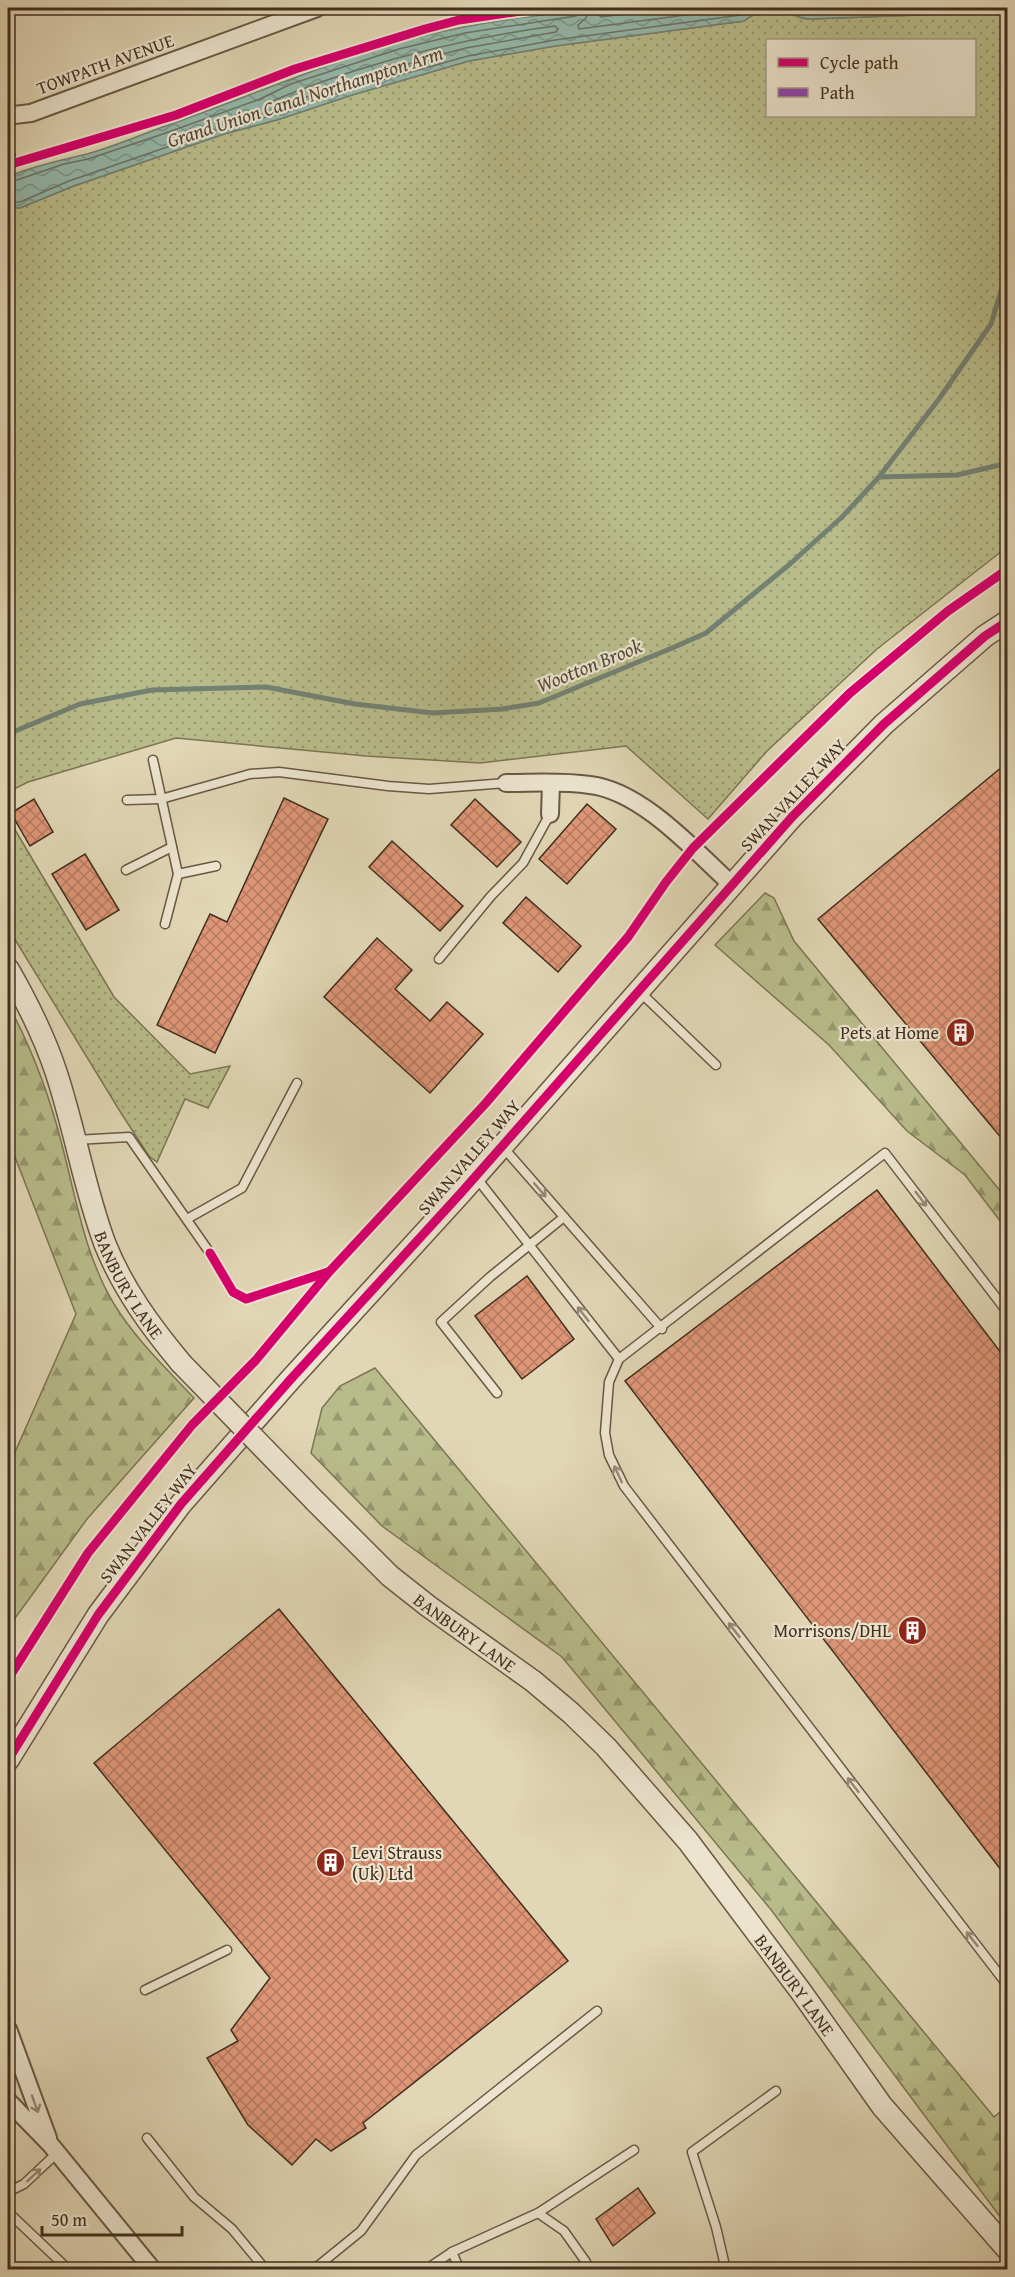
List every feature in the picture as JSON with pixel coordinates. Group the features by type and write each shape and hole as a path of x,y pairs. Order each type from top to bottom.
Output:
{"street":[{"name":"TOWPATH AVENUE","path":"8,113 14,116 31,113 317,8"},
{"name":"SWAN VALLEY WAY","path":"8,1760 98,1615 181,1504 792,817 884,724 986,636 1008,621"},
{"path":"506,783 592,785 618,793 668,824 732,885"},
{"path":"550,814 551,783"},
{"name":"BANBURY LANE","path":"8,969 30,1007 57,1073 86,1188 106,1246 129,1292 152,1329 181,1363 390,1576 533,1681 606,1747 688,1841 802,1993 882,2106 1008,2250"},
{"path":"8,2029 53,2149"},
{"path":"8,2101 53,2149 153,2270"}],"lane":[{"path":"153,760 178,874 165,924"},
{"path":"127,801 161,799 250,774 279,772 429,789 506,783"},
{"path":"439,959 491,896 523,863 550,814"},
{"path":"126,870 172,847"},
{"path":"178,874 216,866"},
{"path":"638,990 716,1065"},
{"path":"187,1219 242,1188 297,1083"},
{"path":"74,1140 129,1137 210,1252"},
{"path":"501,1146 662,1329"},
{"path":"1008,1313 885,1153 662,1329 620,1359 609,1382 605,1433 609,1455 624,1486 1008,1986"},
{"path":"475,1176 620,1359"},
{"path":"497,1393 441,1322 490,1276 564,1217"},
{"path":"146,1990 227,1950"},
{"path":"313,2270 361,2231 416,2155 597,2011"},
{"path":"726,2270 716,2226 692,2152 776,2091"},
{"path":"147,2138 194,2197 232,2229 266,2270"},
{"path":"8,2192 24,2184 53,2149"},
{"path":"425,2270 452,2252 538,2213 634,2150"},
{"path":"8,2212 69,2270"},
{"path":"538,2213 564,2231 586,2262"},
{"path":"452,2252 460,2270"}],"green space":[{"path":"1007,8 1007,547 877,649 767,751 708,819 626,746 480,763 366,756 176,738 28,782 8,792 8,207 20,208 71,187 224,134 469,61 555,46 744,21 770,10 781,10 810,19 945,14"},
{"path":"8,818 114,997 190,1074 230,1066 208,1108 185,1099 157,1162 149,1156 121,1113 8,928"},
{"path":"765,893 774,898 794,941 1007,1199 1007,1230 965,1175 907,1131 829,1045 715,945"},
{"path":"8,1004 46,1091 88,1247 104,1286 132,1330 194,1398 87,1519 8,1628 8,1468 76,1314 8,1139"},
{"path":"375,1368 994,2117 1007,2106 1007,2226 772,1911 562,1657 382,1526 311,1453 322,1408 340,1386"}],"water":[{"name":"Grand Union Canal Northampton Arm","path":"598,8 1008,8 945,14 810,19 781,10 770,10 744,21 555,46 469,61 224,134 71,187 20,208 8,207 8,180 12,175 106,148 359,55 427,35 469,26"}],"building":[{"name":"Pets at Home","path":"1008,762 1008,1146 818,919"},
{"path":"284,798 328,819 215,1053 157,1025 210,914 227,922"},
{"path":"34,799 53,832 30,846 11,813"},
{"path":"475,799 521,842 497,867 451,825"},
{"path":"587,804 616,829 567,884 539,859"},
{"path":"392,841 463,906 440,931 369,867"},
{"path":"85,854 119,910 86,930 52,874"},
{"path":"526,897 581,946 558,972 503,923"},
{"path":"377,938 412,970 395,989 430,1021 447,1002 483,1034 430,1093 324,997"},
{"name":"Morrisons/DHL","path":"877,1190 1008,1362 1008,1879 625,1381"},
{"path":"527,1276 574,1339 522,1379 475,1316"},
{"name":"Levi Strauss (Uk) Ltd","path":"279,1609 568,1961 363,2123 366,2128 331,2151 316,2139 292,2165 248,2125 207,2058 238,2041 231,2030 270,1978 94,1763"},
{"path":"638,2188 655,2213 613,2246 596,2219"}],"waterway":[{"name":"Wootton Brook","path":"8,734 80,704 152,690 266,687 355,704 433,713 502,709 539,703 706,633 790,564 842,517 879,477 939,399 991,324 1008,268"},
{"path":"879,477 957,475 1008,463"}],"marked path":[{"path":"8,147 15,162"}],"cycle path":[{"path":"8,165 176,115 295,69 425,29 459,20 541,8"},
{"path":"8,1679 88,1553 192,1425 256,1360 329,1272 485,1104 628,937 693,848 850,693 948,611 1008,569"},
{"path":"8,1760 98,1615 181,1504 290,1380 460,1194 792,817 884,724 985,636 1008,621"},
{"path":"210,1253 233,1292 246,1299 328,1272"}],"place":[{"name":"Pets at Home","path":"960,1032"},
{"name":"Morrisons/DHL","path":"912,1630"},
{"name":"Levi Strauss (Uk) Ltd","path":"331,1862"}]}
